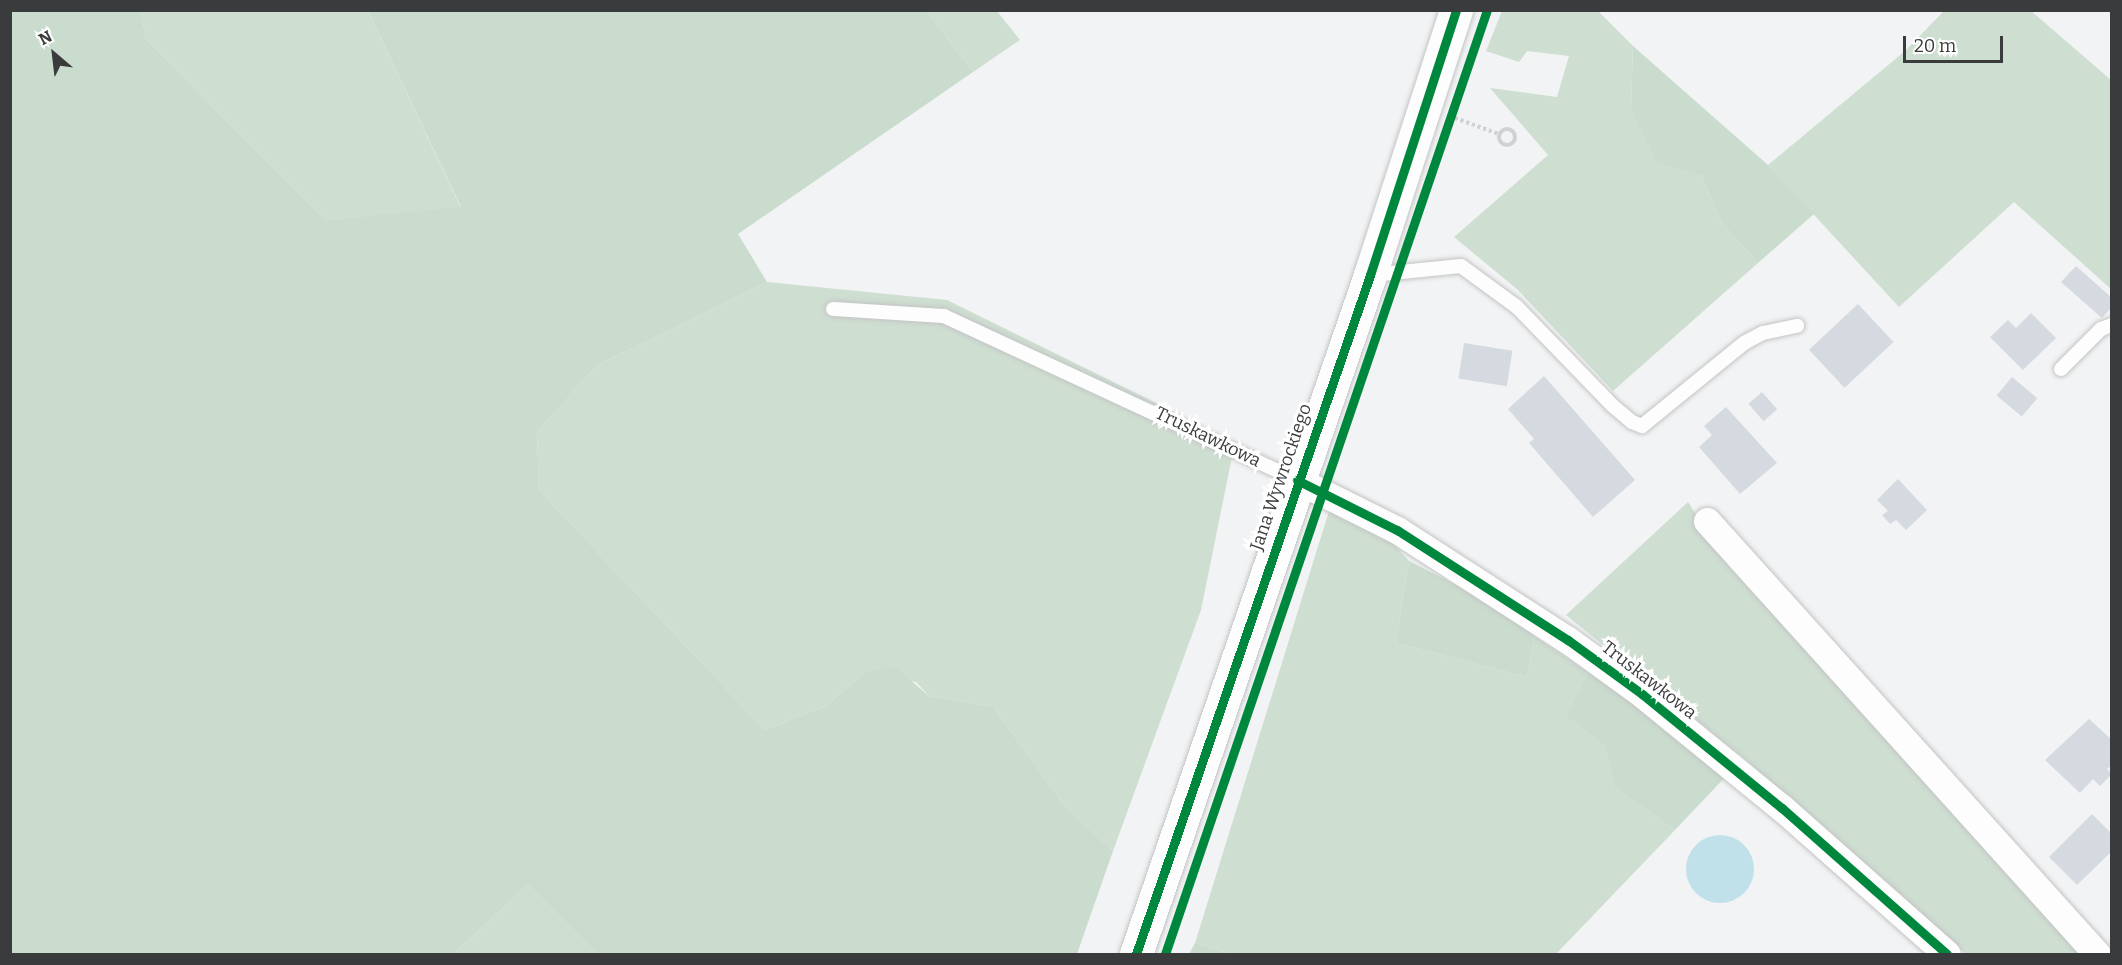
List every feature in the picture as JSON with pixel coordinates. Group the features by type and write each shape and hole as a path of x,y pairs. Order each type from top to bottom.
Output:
{"street":[{"name":"Jana Wywrockiego","path":"1136,954 1297,480 1370,275 1456,10"},
{"name":"Truskawkowa","path":"1297,480 1396,530 1576,645 1782,808 1947,954"},
{"path":"1707,521 2097,954"}],"lane":[{"path":"1370,275 1461,266 1517,307 1614,406 1632,423 1642,426 1744,343 1763,333 1797,326"},
{"name":"Truskawkowa","path":"832,309 944,316 1297,480"},
{"path":"2061,369 2101,329 2112,325"}],"path":[{"path":"1462,120 1499,134 1509,129 1514,141 1502,143 1499,134"}],"green space":[{"path":"10,11 141,11 146,39 325,220 461,207 368,11 927,11 973,72 738,234 767,282 596,366 537,432 539,490 765,730 826,706 866,672 895,667 929,696 993,707 1065,806 1113,851 1077,954 597,954 528,885 453,954 11,954"},
{"path":"141,11 368,11 461,208 325,220 146,39"},
{"path":"927,11 997,11 1020,40 973,72"},
{"path":"1502,11 1598,11 1633,46 1631,108 1701,175 1722,223 1758,263 1613,391 1518,290 1454,237 1548,155 1490,88 1557,97 1569,56 1527,51 1519,62 1486,51"},
{"path":"1944,11 2031,11 2111,80 2111,289 2014,202 1899,307 1768,165 1905,51"},
{"path":"1633,46 1768,165 1814,214 1758,263 1722,223 1701,175 1657,162 1631,108"},
{"path":"767,282 947,300 1235,442 1201,610 1113,851 1065,806 993,707 929,696 916,682 866,672 826,706 765,730 539,490 537,432 596,366"},
{"path":"1688,502 1731,569 2087,954 1966,954 1747,761 1566,615"},
{"path":"1329,511 1389,539 1409,561 1396,643 1527,677 1534,636 1588,672 1568,716 1605,746 1614,788 1675,830 1556,954 1231,954 1195,943"},
{"path":"1409,561 1495,605 1534,636 1527,677 1396,643"},
{"path":"1588,672 1730,772 1675,830 1614,788 1605,746 1567,716"},
{"path":"528,885 597,954 453,954"},
{"path":"1195,943 1231,954 1189,954"}],"water":[{"path":"1713,835 1727,835 1739,840 1749,850 1754,869 1749,888 1739,898 1727,903 1713,903 1701,898 1691,888 1686,876 1686,862 1691,850 1701,840"}],"building":[{"path":"2076,266 2112,298 2112,307 2102,318 2061,282"},
{"path":"1858,304 1893,342 1844,388 1809,350"},
{"path":"2031,313 2056,338 2023,370 1990,337 2008,320 2016,328"},
{"path":"1464,343 1512,351 1507,386 1458,379"},
{"path":"1544,376 1635,480 1593,517 1529,443 1534,439 1508,409"},
{"path":"2012,377 2037,398 2022,417 1997,395"},
{"path":"1762,392 1777,409 1764,421 1748,404"},
{"path":"1726,407 1777,463 1740,494 1699,447 1712,435 1704,426"},
{"path":"1898,479 1927,510 1906,530 1896,520 1890,524 1882,515 1888,511 1877,500"},
{"path":"2089,719 2112,740 2112,765 2107,769 2112,774 2100,786 2093,779 2080,793 2045,760"},
{"path":"2092,814 2112,834 2112,851 2077,885 2049,857"}],"cycle path":[{"path":"1136,954 1370,275 1456,10"},
{"path":"1165,954 1487,10"},
{"path":"1297,480 1397,530 1568,640 1642,694 1782,808 1947,954"}]}
